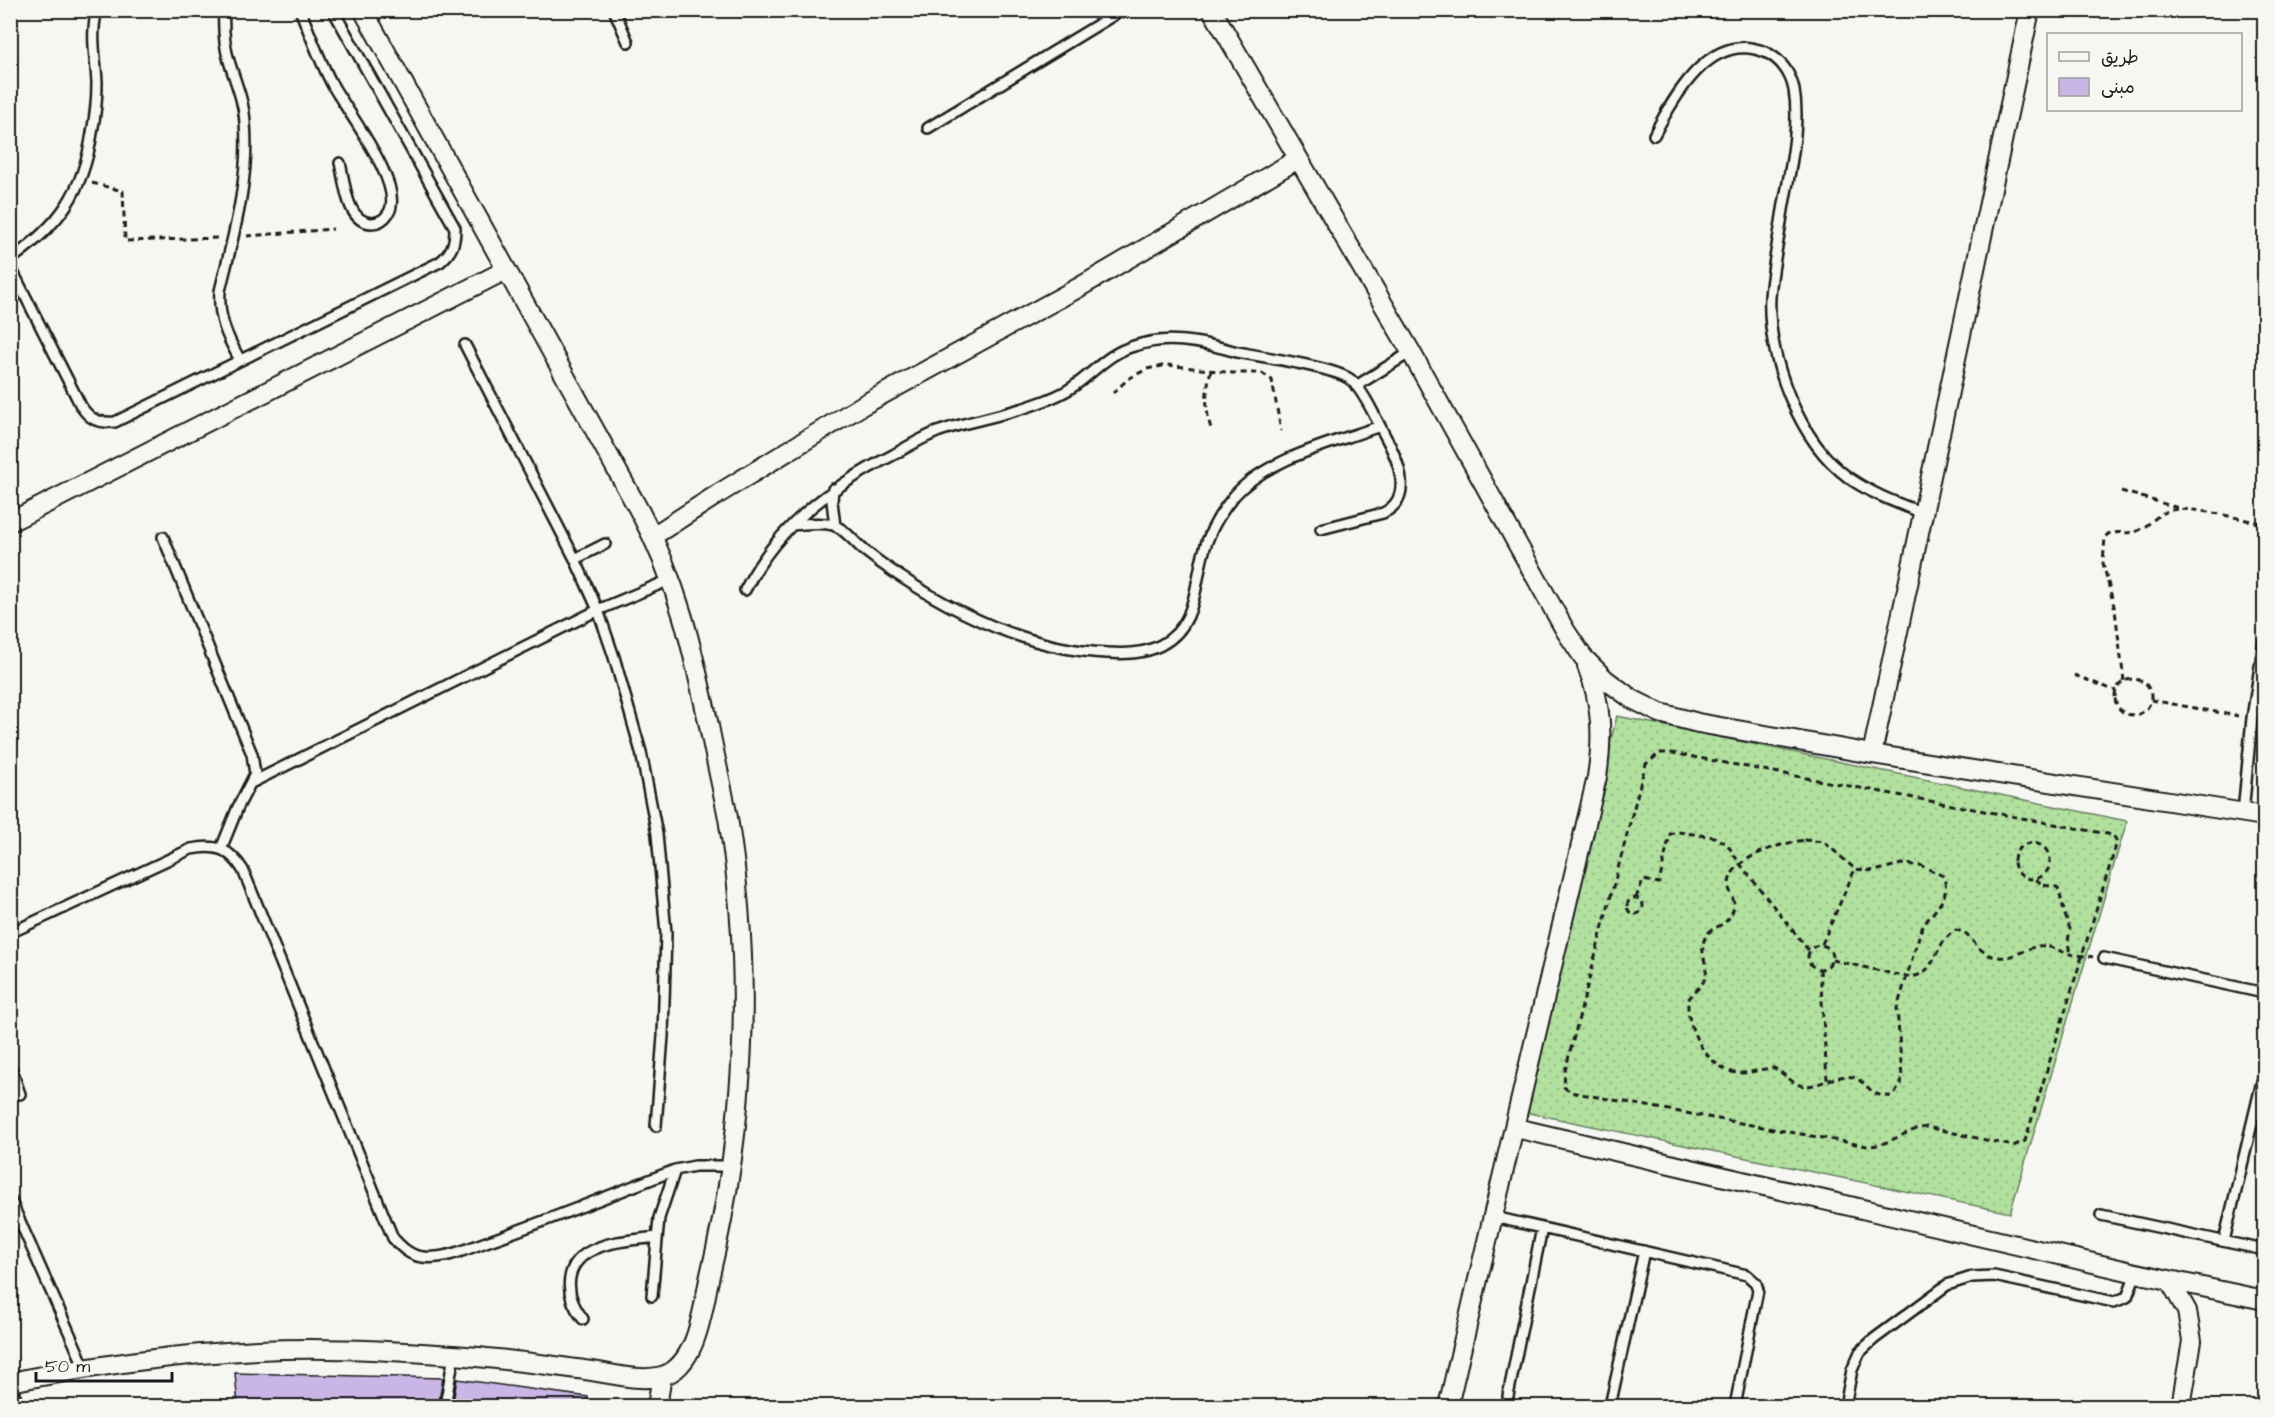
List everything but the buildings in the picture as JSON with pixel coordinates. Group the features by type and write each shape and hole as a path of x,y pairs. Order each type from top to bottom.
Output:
{"street":[{"path":"10,1382 85,1368 165,1357 259,1350 354,1349 454,1355 628,1376 662,1376 677,1368 688,1356 694,1340 718,1244 732,1166 741,1072 742,1012 740,920 728,820 693,653 672,579 653,536 363,10"},
{"path":"1212,10 1411,352 1565,630 1583,657 1595,686 1599,705 1602,746 1597,777 1516,1128 1448,1407"},
{"path":"1872,754 2030,10"},
{"path":"653,536 863,405 1078,288 1298,159"},
{"path":"10,522 506,270"},
{"path":"1583,657 1606,680 1632,699 1660,713 1698,723 1872,754 2265,816"},
{"path":"1516,1128 2170,1281 2265,1300"},
{"path":"2170,1281 2187,1311 2192,1341 2189,1372 2181,1407"},
{"path":"657,1407 662,1376"}],"lane":[{"path":"10,260 29,247 54,223 73,198 82,180 89,157 96,109 97,76 92,44 97,10"},
{"path":"224,10 223,35 228,60 239,90 246,132 246,153 242,185 220,291 219,308 222,324 240,360"},
{"path":"300,10 333,87 369,142 385,176 393,202 386,217 379,222 370,223 355,215 351,208 340,163"},
{"path":"10,266 81,406 88,417 101,423 115,422 440,262 450,253 455,241 455,228 333,10"},
{"path":"614,10 628,42"},
{"path":"928,128 1122,10"},
{"path":"1654,135 1683,86 1702,65 1713,57 1727,50 1742,47 1770,54 1782,64 1790,77 1795,107 1793,151 1770,298 1771,332 1779,366 1804,428 1824,454 1847,476 1875,494 1923,513"},
{"path":"745,590 754,571 792,525 833,489 853,476 935,432 1009,413 1057,396 1072,388 1116,352 1136,345 1158,342 1193,342 1328,371 1351,380 1391,446 1399,468 1402,490 1393,509 1321,529"},
{"path":"465,345 575,559 598,610 614,657 640,752 657,834 666,933 663,1036 656,1126"},
{"path":"1356,386 1411,352"},
{"path":"792,525 835,525 865,551 913,584 964,613 999,629 1045,644 1093,652 1125,654 1141,652 1160,646 1176,634 1188,619 1210,532 1236,494 1253,478 1278,463 1380,426"},
{"path":"833,489 835,525"},
{"path":"163,537 255,764 251,783 238,807 221,849"},
{"path":"575,559 605,544"},
{"path":"251,783 598,610 672,579"},
{"path":"2243,813 2252,718 2265,641"},
{"path":"10,933 191,849 206,846 221,849 234,857 243,870 393,1238 403,1250 422,1258 460,1251 675,1170 695,1166 732,1166"},
{"path":"2104,958 2265,993"},
{"path":"10,1065 21,1094"},
{"path":"2224,1241 2265,1073"},
{"path":"652,1296 659,1218 675,1170"},
{"path":"10,1199 85,1368"},
{"path":"2101,1215 2265,1250"},
{"path":"1494,1217 1747,1275 1756,1284 1758,1290 1734,1407"},
{"path":"1508,1396 1542,1228"},
{"path":"584,1319 574,1308 569,1294 569,1278 575,1264 585,1253 599,1247 656,1237"},
{"path":"1610,1407 1644,1251"},
{"path":"1845,1407 1852,1370 1860,1352 1947,1285 1972,1277 1994,1276 2114,1302 2127,1297 2136,1273"},
{"path":"445,1407 454,1355"},
{"path":"10,1382 18,1407"}],"path":[{"path":"82,180 123,191 126,241 232,237 333,229"},
{"path":"1113,393 1128,379 1147,369 1167,365 1262,373 1268,375 1274,386 1281,431"},
{"path":"1211,370 1206,391 1206,412 1212,432"},
{"path":"2121,491 2184,509 2265,524"},
{"path":"2124,681 2137,680 2148,687 2151,700 2139,714 2126,713 2117,704 2116,691 2124,681 2115,610 2103,563 2105,537 2111,532 2127,534 2139,531 2157,516 2170,510 2184,509"},
{"path":"2074,675 2116,691"},
{"path":"2151,700 2252,718"},
{"path":"1660,753 1672,753 2113,835 2116,840 2115,849 2083,955 2028,1134 2025,1141 2013,1146 1927,1127 1919,1128 1876,1147 1867,1146 1570,1092 1564,1086 1565,1071 1642,777 1646,764 1660,753"},
{"path":"1636,898 1643,906 1640,912 1633,913 1628,904 1636,898 1642,880 1659,883 1668,837 1673,832 1714,837 1727,844 1740,864 1809,951"},
{"path":"1804,840 1824,842 1855,869 1875,872 1901,864 1920,865 1943,876 1947,886 1946,895 1926,919 1921,930 1897,1008 1902,1077 1897,1091 1892,1096 1875,1094 1855,1078 1836,1077 1803,1086 1795,1084 1774,1068 1742,1073 1732,1072 1713,1063 1698,1041 1688,1020 1688,1000 1706,976 1702,949 1705,937 1710,930 1723,926 1729,921 1735,906 1729,883 1731,876 1740,864 1756,853 1804,840"},
{"path":"2036,879 2046,873 2049,867 2049,855 2042,846 2025,844 2016,852 2014,864 2019,875 2036,879 2042,885 2057,887 2059,890 2070,929 2068,942 2070,954"},
{"path":"1822,944 1855,869"},
{"path":"1832,960 1907,977 1920,976 1928,970 1942,943 1956,930 1966,934 1985,954 1997,957 2016,956 2039,945 2070,954 2104,958"},
{"path":"1822,944 1830,950 1832,960 1825,968 1820,969 1810,965 1809,951 1812,946 1822,944"},
{"path":"1820,969 1827,1080"}],"green space":[{"path":"1617,716 2127,821 2010,1213 1515,1110"}]}
